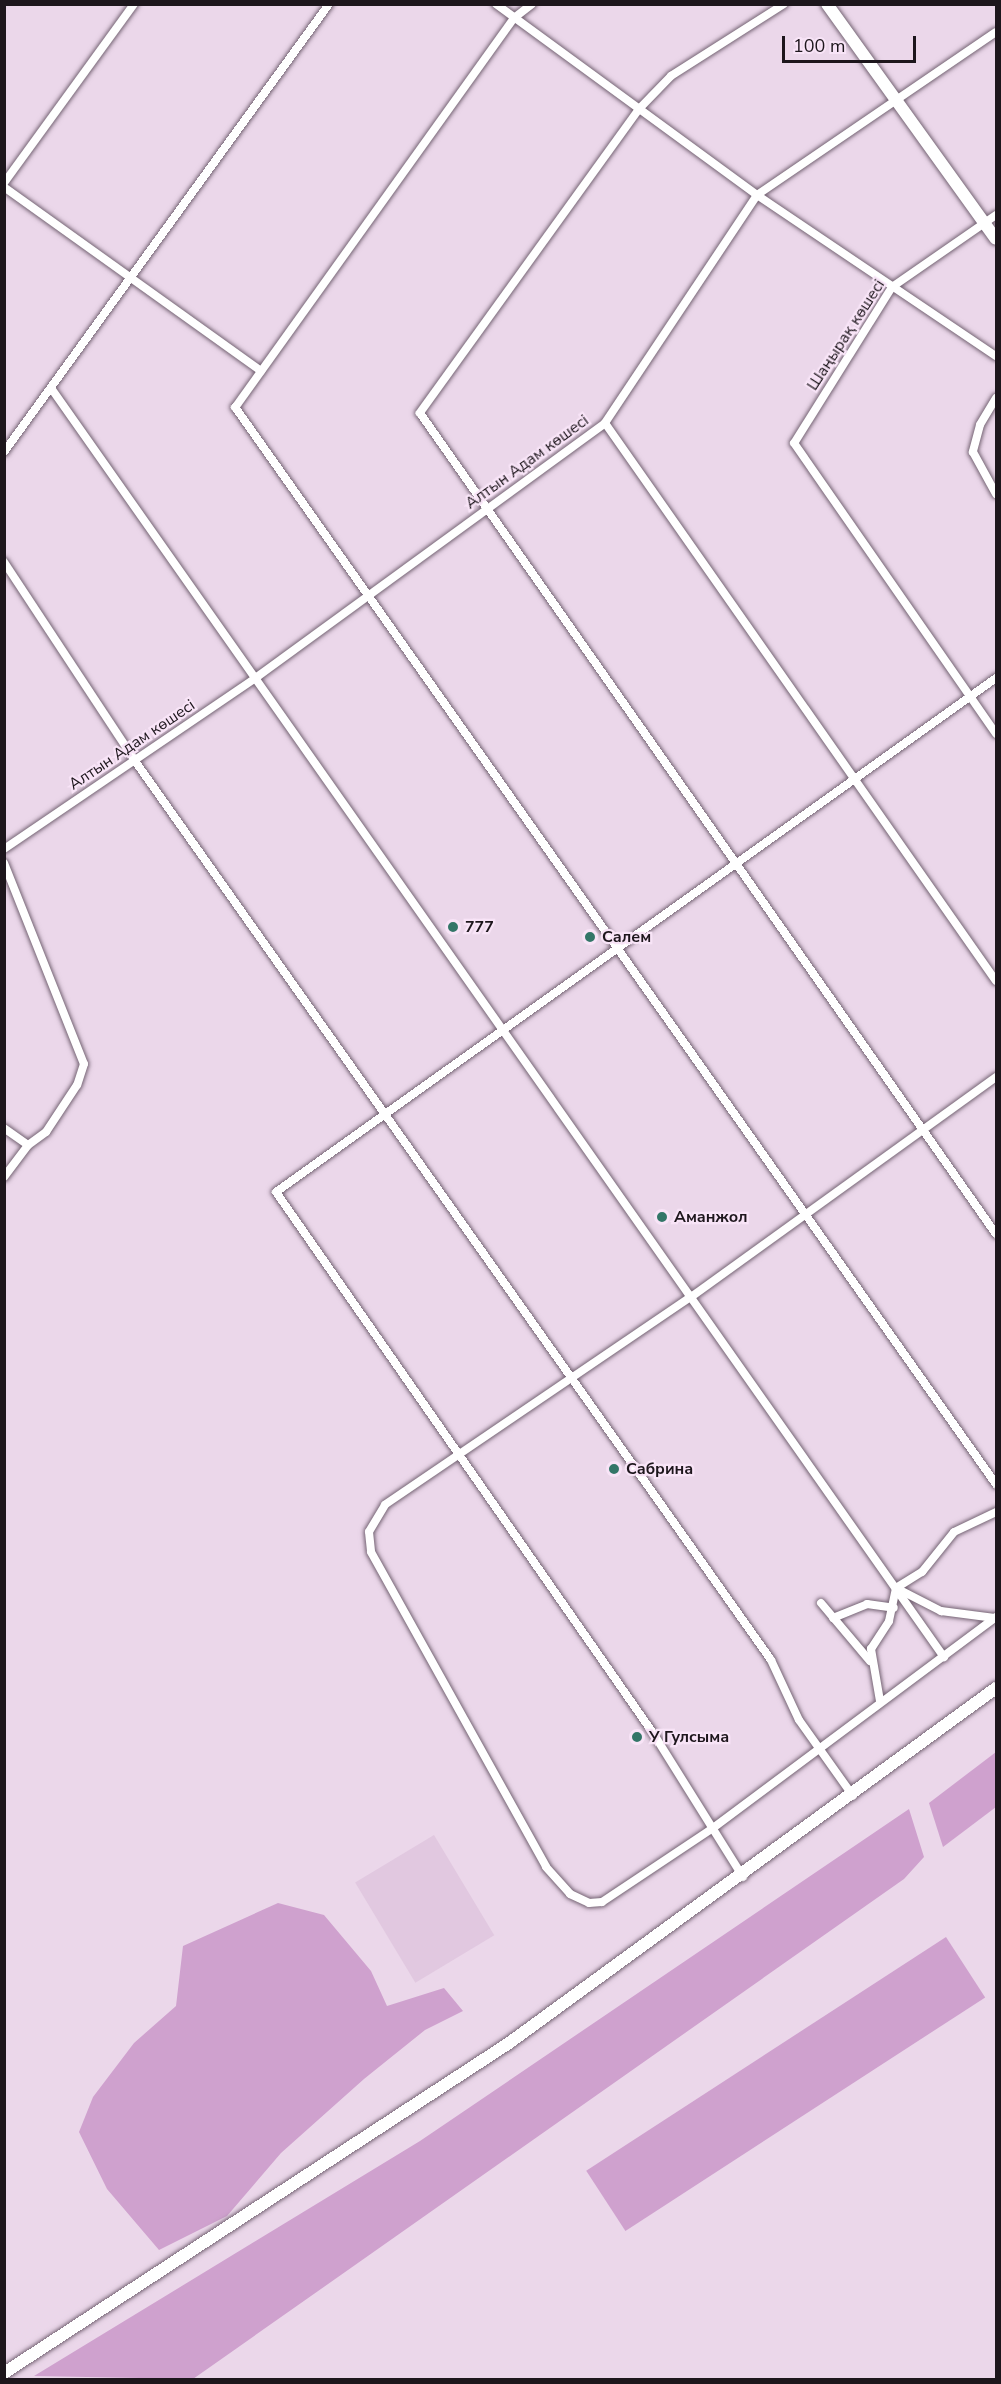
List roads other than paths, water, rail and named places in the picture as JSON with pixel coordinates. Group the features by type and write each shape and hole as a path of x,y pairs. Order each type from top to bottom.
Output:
{"main road":[{"path":"827,4 986,222 996,239"},
{"path":"4,2373 509,2043 743,1877 996,1688"}],"street":[{"path":"134,4 4,185 130,279 261,371"},
{"path":"4,452 329,4"},
{"path":"496,4 757,195 996,356"},
{"path":"532,4 514,18 235,407 807,1212 996,1484"},
{"path":"784,4 671,76 639,109 420,413 996,1234"},
{"name":"Алтын Адам көшесі","path":"4,849 257,677 605,423 757,195 996,32"},
{"name":"Шаңырақ көшесі","path":"970,697 794,443 892,287 996,215"},
{"path":"51,388 257,677 944,1657"},
{"path":"996,398 980,425 973,452 996,494"},
{"path":"605,423 852,779 996,981"},
{"path":"4,562 135,761 388,1112 771,1660 799,1720 822,1746 854,1796"},
{"path":"743,1877 713,1828 276,1192 735,861 996,678"},
{"path":"970,697 996,735"},
{"path":"4,863 84,1064 77,1085 46,1132 28,1145 4,1177"},
{"path":"996,1077 922,1127 692,1296 457,1454 375,1514 369,1532 371,1552 546,1868 570,1894 602,1902 713,1828 880,1701 944,1657 996,1617"},
{"path":"4,1128 28,1145"},
{"path":"896,1588 922,1572 954,1532 996,1512"},
{"path":"880,1701 870,1661 870,1649 894,1608 896,1588"},
{"path":"896,1588 941,1611 996,1617"},
{"path":"820,1603 870,1661"},
{"path":"833,1618 867,1604 894,1608"}],"place":[{"name":"777","path":"453,927"},
{"name":"Салем","path":"590,937"},
{"name":"Аманжол","path":"662,1217"},
{"name":"Сабрина","path":"614,1469"},
{"name":"У Гулсыма","path":"637,1737"}]}
